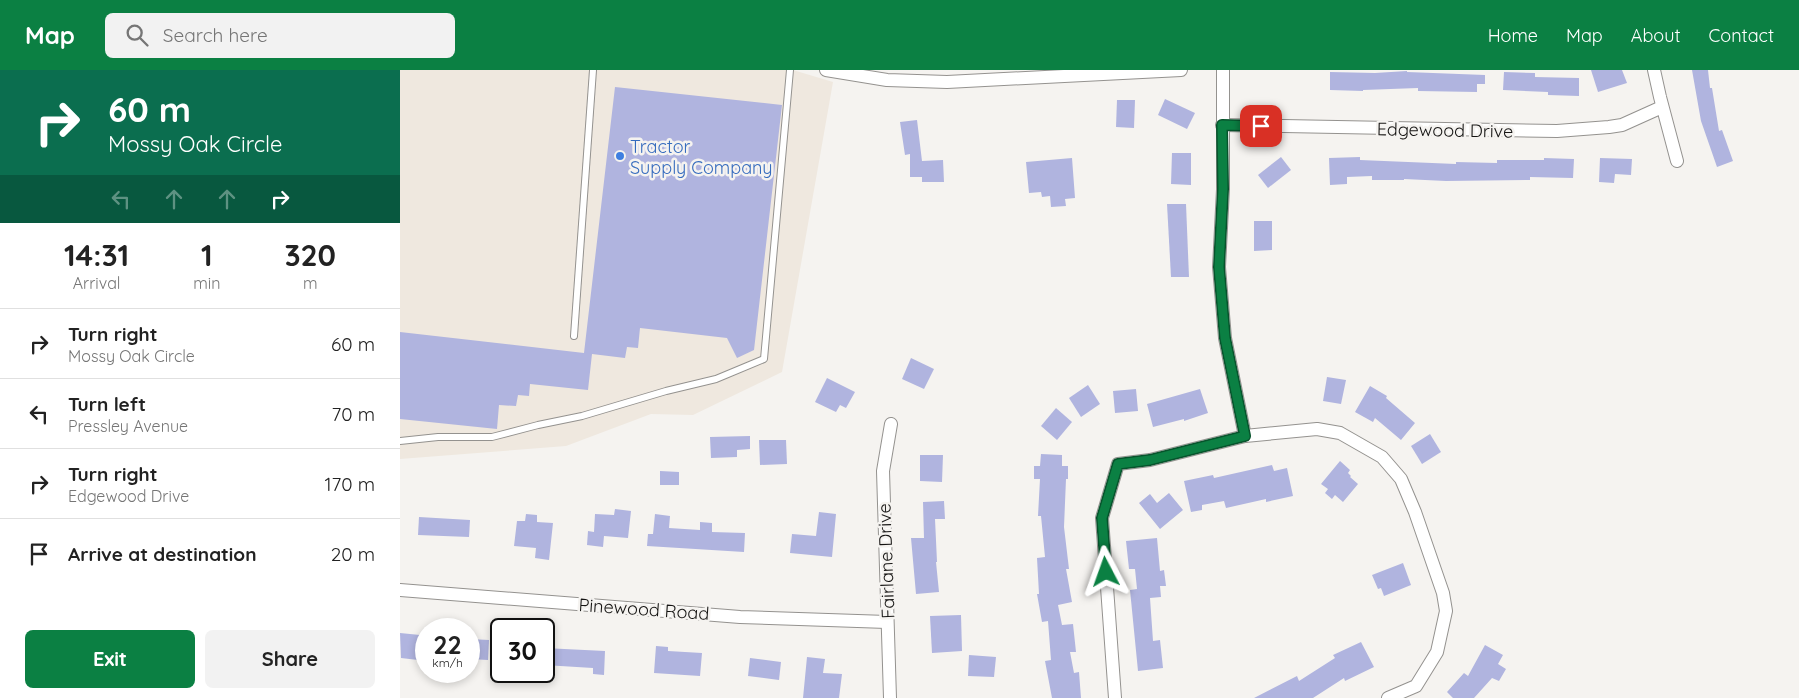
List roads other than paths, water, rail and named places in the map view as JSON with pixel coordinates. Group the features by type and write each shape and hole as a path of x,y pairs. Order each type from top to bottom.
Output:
{"street":[{"path":"826,70 887,80 946,82 1181,70"},
{"path":"1213,70 1223,70 1223,189 1220,224 1220,276 1225,338 1245,436"},
{"path":"1654,70 1677,161"},
{"name":"Edgewood Drive","path":"1222,125 1557,131 1609,127 1622,124 1662,107"},
{"name":"Fairlane Drive","path":"890,698 883,471 891,424"},
{"path":"1115,698 1102,518 1118,464 1150,460 1245,436 1317,429 1340,433 1382,457 1401,479 1415,512 1443,593 1446,611 1437,652 1416,686 1388,698"},
{"name":"Pinewood Road","path":"400,590 740,617 887,622"}],"lane":[{"path":"574,336 593,70"},
{"path":"400,441 438,437 492,437 582,416 666,391 716,379 764,359 790,70"}],"place":[{"name":"Tractor Supply Company","path":"620,156"}]}
